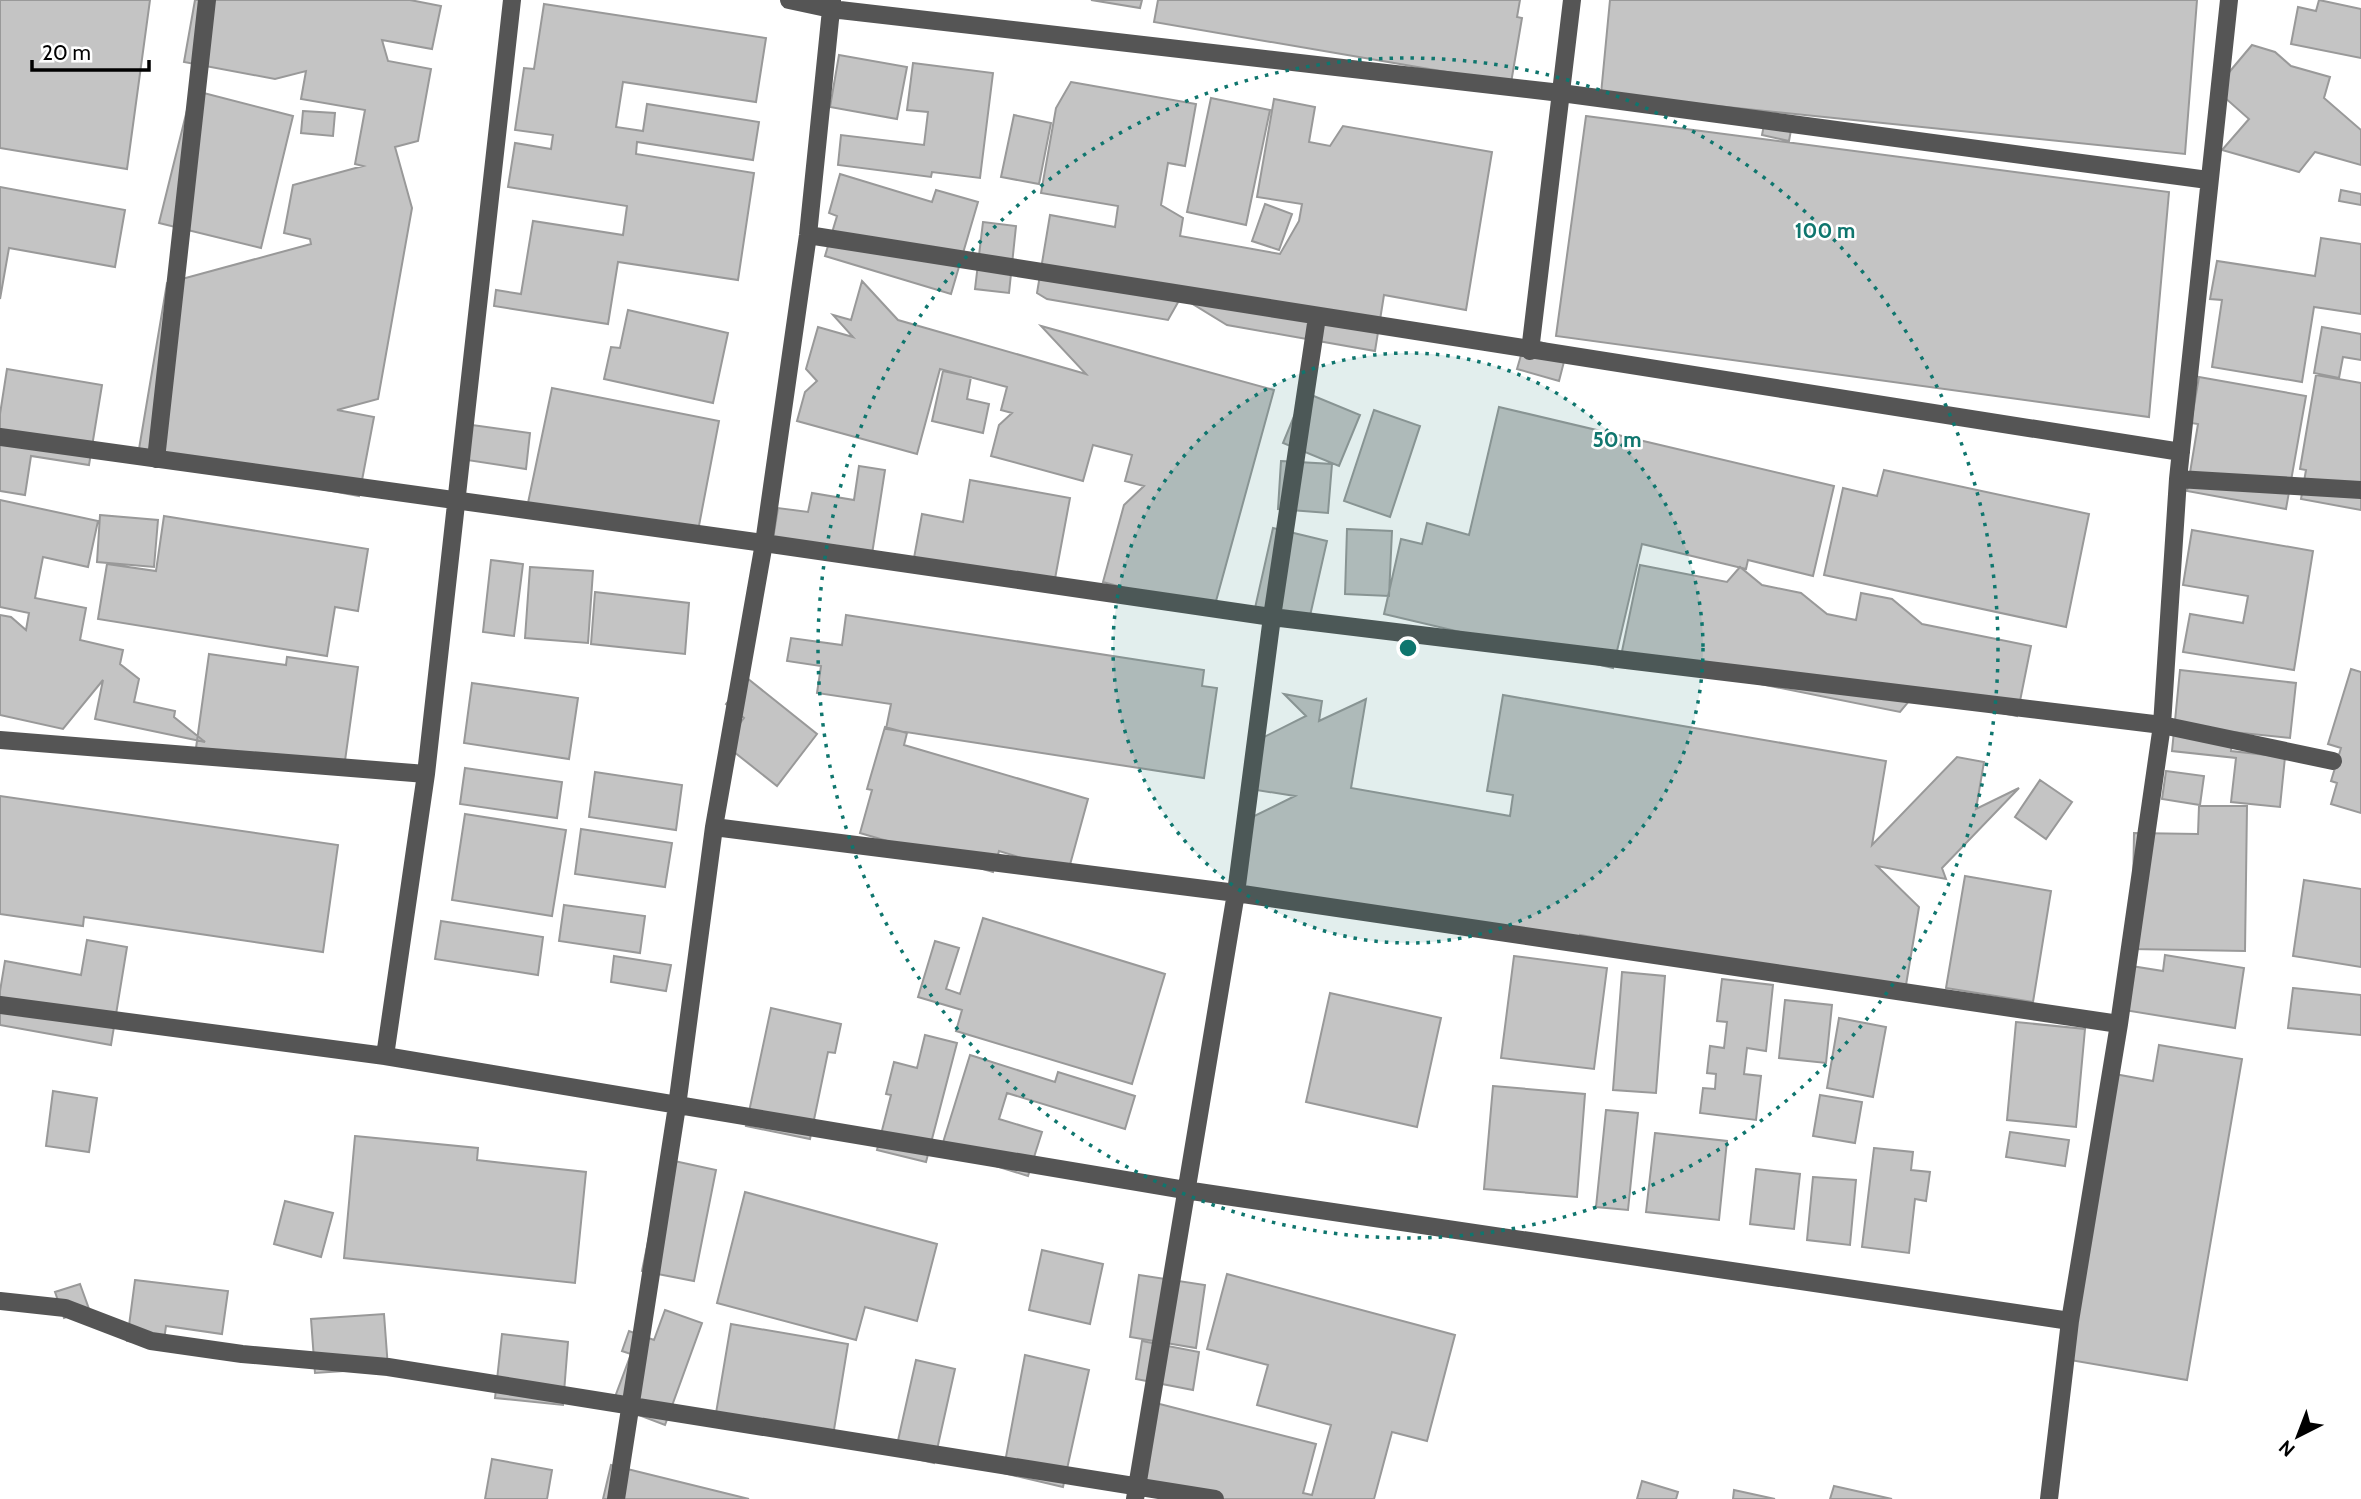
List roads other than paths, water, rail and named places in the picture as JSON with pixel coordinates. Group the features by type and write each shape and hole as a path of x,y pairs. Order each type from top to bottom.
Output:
{"street":[{"path":"156,459 207,0"},
{"path":"385,1056 426,774 512,0"},
{"path":"789,0 1561,93 2208,180"},
{"path":"1530,351 1572,0"},
{"path":"2049,1499 2070,1321 2119,1024 2162,725 2178,479 2229,0"},
{"path":"616,1499 677,1106 714,827 764,543 808,235 832,4"},
{"path":"808,235 2181,452"},
{"path":"1136,1493 1236,893 1272,618 1317,317"},
{"path":"0,437 764,543 1272,618 2162,725 2333,761"},
{"path":"2178,479 2361,490"},
{"path":"0,740 426,774"},
{"path":"714,827 1236,893 2119,1024"},
{"path":"0,1005 385,1056 1185,1189 2070,1321"},
{"path":"0,1301 65,1308 150,1341 242,1354 388,1367 1136,1493 1215,1499"}]}
